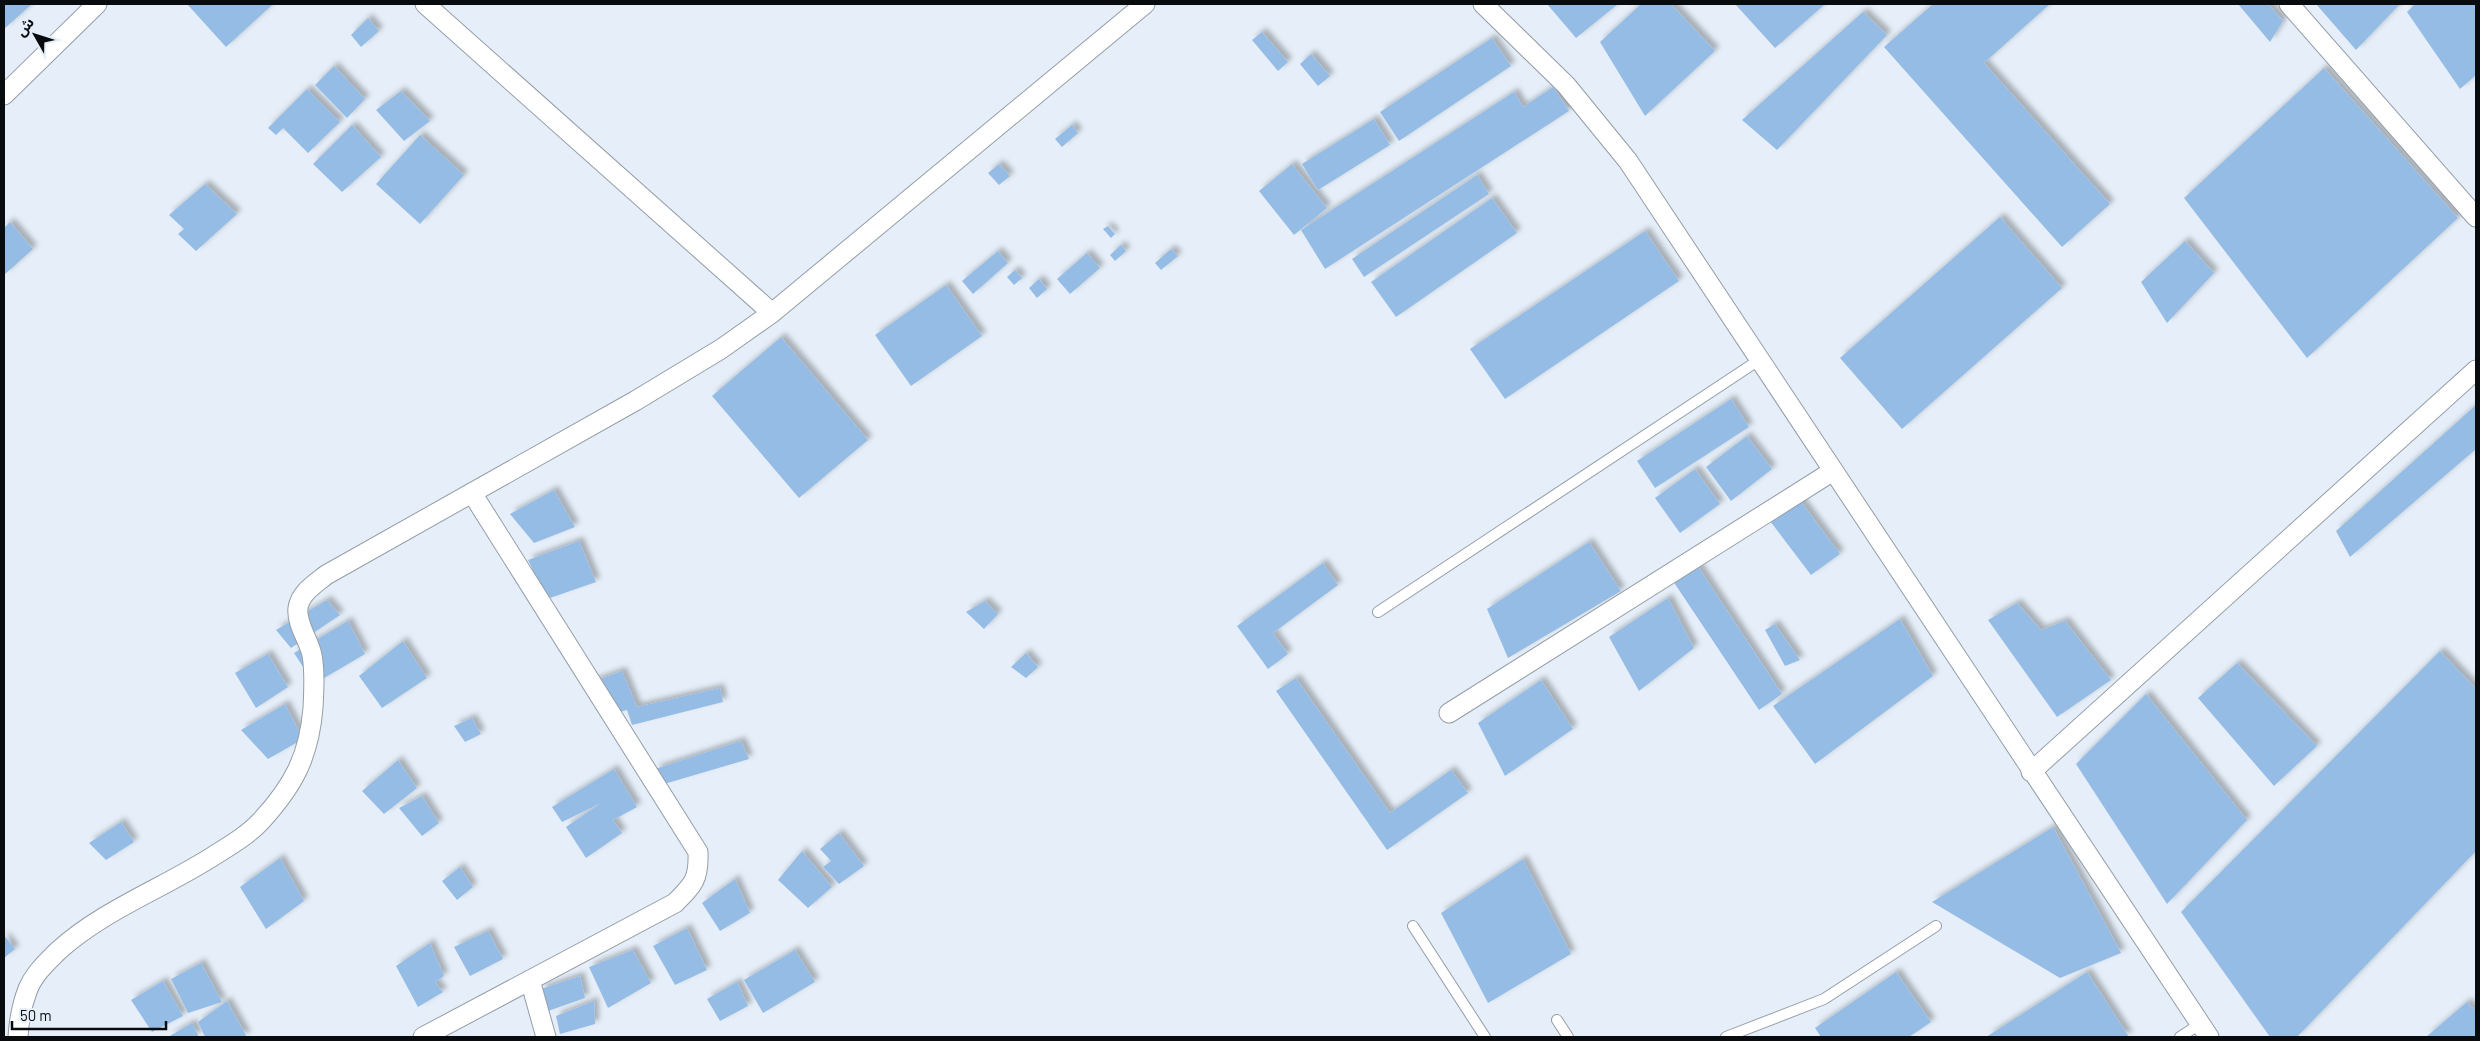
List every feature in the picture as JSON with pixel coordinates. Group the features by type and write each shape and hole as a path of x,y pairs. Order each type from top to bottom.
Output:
{"street":[{"path":"4,95 97,4"},
{"path":"425,4 772,313"},
{"path":"18,1037 19,1020 28,989 41,967 77,934 190,872 231,845 259,823 292,782 305,755 312,718 314,666 311,648 298,617 300,601 309,588 326,575 635,401 720,349 772,313 1145,4"},
{"path":"1483,4 1566,85 1603,128 1628,162 2204,1031"},
{"path":"2289,4 2476,217"},
{"path":"2031,772 2476,370"},
{"path":"1449,713 1833,471"},
{"path":"423,1037 675,903 694,884 698,870 698,852 472,493"},
{"path":"530,980 546,1037"}],"lane":[{"path":"1378,612 1759,360"},
{"path":"1413,926 1485,1037"},
{"path":"1726,1037 1824,999 1936,926"},
{"path":"1557,1020 1568,1037"},
{"path":"2180,1037 2204,1031"}],"building":[{"path":"4,4 32,4 4,29"},
{"path":"187,4 271,4 272,5 226,47"},
{"path":"1547,4 1618,4 1576,38"},
{"path":"1641,4 1671,4 1715,51 1645,116 1600,42"},
{"path":"1735,4 1823,4 1824,5 1775,48"},
{"path":"1933,4 2050,4 1984,63 2110,204 2062,247 1884,47"},
{"path":"2238,4 2268,4 2283,21 2270,42"},
{"path":"2316,4 2400,4 2356,50"},
{"path":"2415,4 2476,4 2476,75 2460,89 2407,12"},
{"path":"1863,12 1887,35 1777,150 1742,120"},
{"path":"368,18 379,31 361,47 351,35"},
{"path":"1262,32 1288,62 1278,71 1252,40"},
{"path":"1492,38 1511,66 1399,141 1380,112"},
{"path":"1311,54 1330,76 1318,86 1300,64"},
{"path":"334,66 365,99 347,118 315,85"},
{"path":"2324,68 2458,218 2307,358 2184,198"},
{"path":"1553,87 1569,111 1325,269 1301,230 1514,92 1523,107"},
{"path":"307,89 340,122 308,153 283,128 276,135 268,128"},
{"path":"401,91 430,121 404,141 376,110"},
{"path":"1374,119 1390,145 1318,190 1302,164"},
{"path":"352,125 381,157 342,192 313,164"},
{"path":"1072,125 1078,133 1062,147 1055,139"},
{"path":"420,135 464,175 420,224 376,184"},
{"path":"999,164 1010,176 999,185 988,173"},
{"path":"1292,164 1327,208 1294,235 1259,191"},
{"path":"1477,175 1489,194 1364,277 1352,259"},
{"path":"205,184 237,214 196,251 178,234 184,229 169,215"},
{"path":"1492,198 1517,233 1396,317 1371,282"},
{"path":"2000,217 2062,288 1902,429 1840,358"},
{"path":"10,222 33,249 4,275 4,228"},
{"path":"1108,226 1115,234 1111,238 1103,229"},
{"path":"1645,231 1679,281 1505,399 1470,349"},
{"path":"2185,241 2214,273 2167,323 2141,282"},
{"path":"1121,245 1126,251 1115,261 1110,255"},
{"path":"1171,249 1178,256 1161,270 1155,263"},
{"path":"998,251 1008,263 973,294 962,281"},
{"path":"1087,253 1100,268 1070,294 1057,279"},
{"path":"1015,270 1022,278 1014,285 1007,277"},
{"path":"1039,279 1047,289 1037,298 1029,288"},
{"path":"946,285 982,336 911,386 875,335"},
{"path":"781,337 868,440 799,498 712,396"},
{"path":"1731,399 1749,427 1655,488 1637,461"},
{"path":"2476,405 2476,449 2350,557 2336,531"},
{"path":"1747,436 1772,469 1731,501 1706,467"},
{"path":"1695,469 1720,504 1680,533 1655,498"},
{"path":"554,490 575,527 534,543 510,514"},
{"path":"1799,499 1840,554 1811,575 1770,521"},
{"path":"579,541 596,582 547,599 528,560"},
{"path":"1589,542 1621,591 1508,658 1487,609"},
{"path":"1323,563 1338,585 1273,633 1288,654 1268,669 1237,626"},
{"path":"1697,565 1782,694 1759,710 1673,581"},
{"path":"1668,598 1694,648 1639,691 1609,637"},
{"path":"327,600 340,615 291,648 276,630"},
{"path":"985,601 998,614 984,629 966,612"},
{"path":"2017,603 2041,630 2065,621 2111,680 2057,717 1988,620"},
{"path":"1900,619 1933,676 1815,764 1773,706"},
{"path":"348,621 365,654 314,684 294,653"},
{"path":"1775,624 1800,660 1785,666 1765,630"},
{"path":"403,641 427,678 382,708 359,676"},
{"path":"2440,651 2476,689 2476,851 2297,1037 2270,1037 2181,912"},
{"path":"1026,653 1038,667 1026,678 1011,667"},
{"path":"268,654 288,687 256,708 235,673"},
{"path":"2237,663 2317,746 2274,786 2198,698"},
{"path":"622,671 637,707 720,688 723,702 632,725 627,710 617,713 591,682"},
{"path":"1296,678 1390,813 1451,770 1468,793 1387,850 1276,691"},
{"path":"1541,680 1573,729 1505,776 1478,723"},
{"path":"2146,694 2247,820 2167,904 2076,764"},
{"path":"285,704 303,739 268,759 241,730"},
{"path":"472,718 481,734 465,742 454,726"},
{"path":"741,741 749,759 664,784 655,769"},
{"path":"398,760 417,788 384,814 362,791"},
{"path":"614,769 637,807 613,820 622,833 586,858 566,827 601,803 562,822 552,807"},
{"path":"422,796 439,823 422,836 399,808"},
{"path":"121,822 134,842 106,860 89,843"},
{"path":"2053,827 2121,953 2060,978 1932,902"},
{"path":"839,833 864,866 839,884 823,867 831,861 820,849"},
{"path":"802,851 832,887 808,908 778,880"},
{"path":"280,858 304,901 266,929 240,887"},
{"path":"1523,859 1571,954 1488,1003 1441,913"},
{"path":"460,867 473,887 457,900 442,881"},
{"path":"735,879 750,913 720,931 702,903"},
{"path":"687,928 707,970 675,985 653,946"},
{"path":"488,931 503,959 470,976 454,947"},
{"path":"4,935 15,949 4,958"},
{"path":"430,943 444,976 435,982 443,992 418,1007 396,966"},
{"path":"633,950 651,983 608,1008 589,967"},
{"path":"795,950 815,982 763,1013 744,980"},
{"path":"201,963 222,1002 188,1013 171,979"},
{"path":"1896,972 1931,1022 1909,1037 1821,1037 1815,1028"},
{"path":"2087,972 2129,1037 1986,1037"},
{"path":"580,976 585,998 548,1011 541,989"},
{"path":"163,981 183,1016 152,1032 131,1000"},
{"path":"737,982 748,1006 720,1021 707,999"},
{"path":"227,1001 247,1037 205,1037 198,1022"},
{"path":"594,1001 595,1024 560,1034 556,1016"},
{"path":"2467,1002 2476,1012 2476,1037 2426,1037"},
{"path":"192,1023 199,1037 168,1037"}]}
